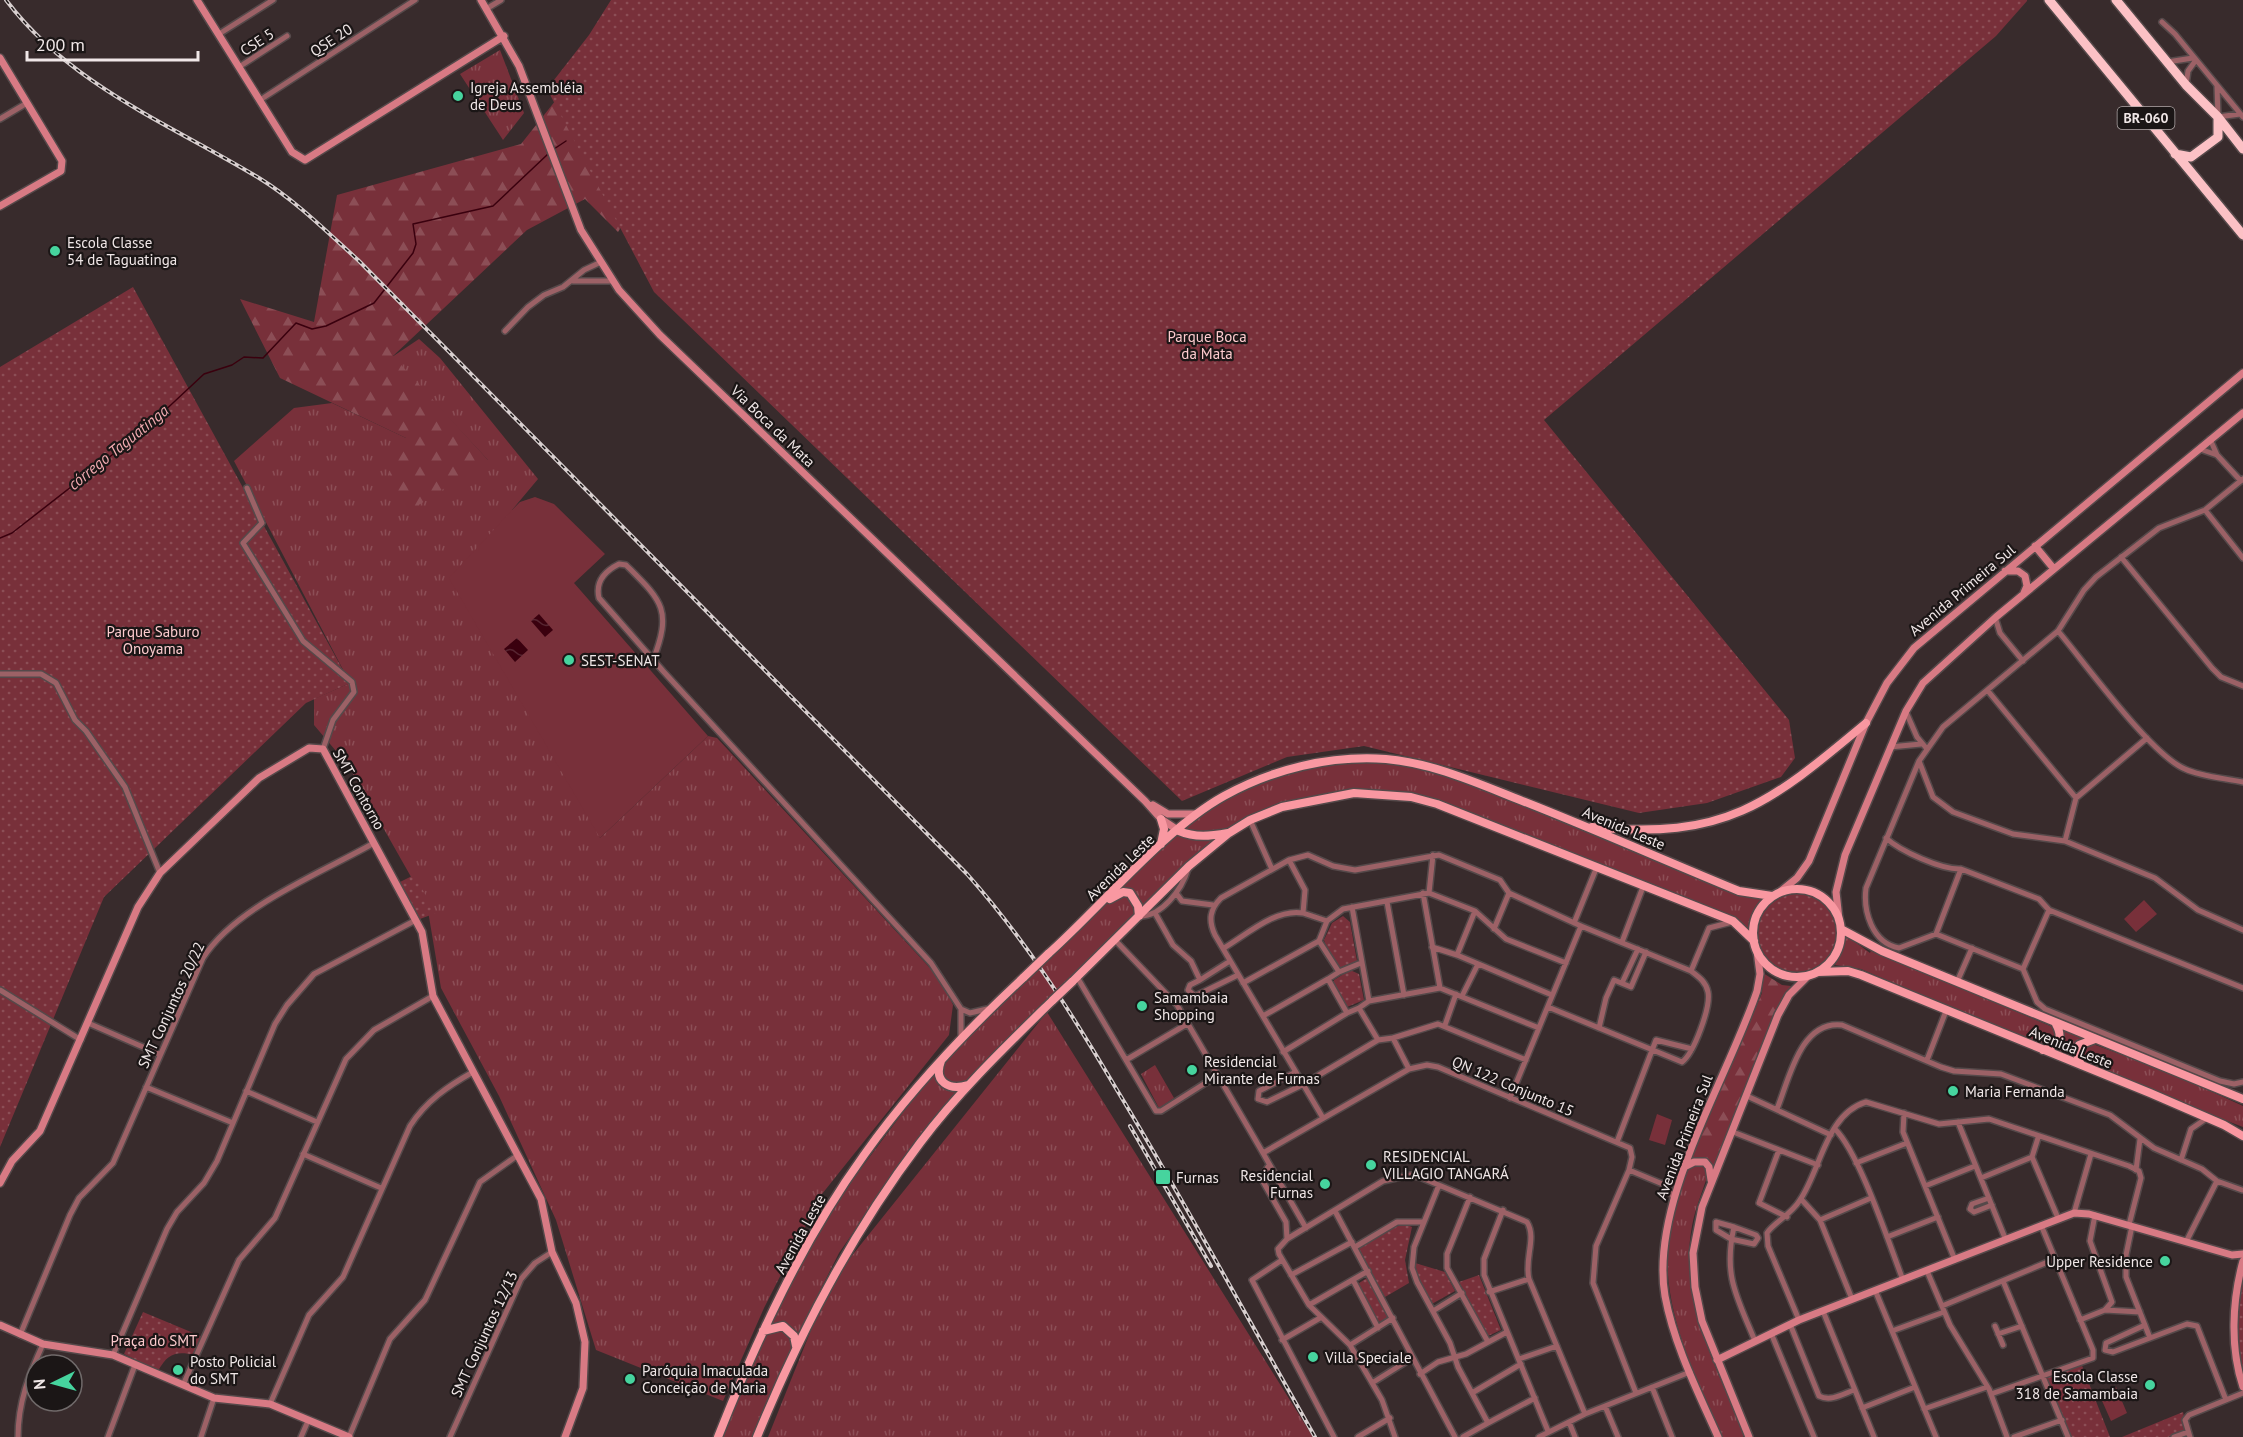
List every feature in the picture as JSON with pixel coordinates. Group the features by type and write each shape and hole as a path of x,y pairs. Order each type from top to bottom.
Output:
{"highway":[{"name":"BR-060","path":"2049,0 2243,235"},
{"path":"2116,0 2186,85 2218,117 2243,149"},
{"path":"2175,154 2191,157 2206,148 2218,137 2218,117"}],"main road":[{"path":"1586,826 1653,831 1720,820 1775,795 1800,778 1866,723"},
{"name":"Avenida Leste","path":"718,1437 763,1331 807,1244 844,1185 886,1126 942,1059 1024,977 1160,847 1198,813 1224,796 1281,771 1316,762 1386,759 1455,774 1586,826 1739,891 1772,896"},
{"path":"757,1437 796,1346 840,1261 885,1191 921,1142 968,1085 1114,939 1190,866 1229,833 1250,820 1282,807 1326,797 1354,794 1411,797 1461,813 1596,869 1733,921 1754,941"},
{"path":"1160,847 1164,836 1161,819"},
{"path":"1179,831 1203,836 1229,833"},
{"path":"1791,889 1812,891 1829,902 1839,919 1841,929 1838,950 1818,972 1808,976 1798,977 1779,973 1763,960 1757,951 1753,931 1759,912 1772,896 1781,891 1791,889"},
{"path":"1098,906 1126,892 1136,898 1139,916"},
{"name":"Avenida Leste","path":"1841,929 1882,951 2243,1099"},
{"name":"Avenida Leste","path":"1818,972 1854,973 2081,1065 2207,1118 2243,1136"},
{"path":"2042,1050 2053,1047 2059,1041 2060,1032 2056,1024"},
{"path":"2081,1065 2077,1054 2079,1045 2096,1039"},
{"path":"942,1059 939,1076 943,1084 951,1088 968,1085"},
{"path":"763,1331 783,1326 794,1336 796,1346"}],"street":[{"path":"197,0 292,152 301,160 308,160 504,36"},
{"path":"219,34 273,0"},
{"name":"QSE 20","path":"260,100 415,0"},
{"name":"Via Boca da Mata","path":"481,0 504,36 519,66 581,230 613,280 660,335 1145,801 1161,819 1179,831"},
{"path":"486,9 501,0"},
{"path":"2162,22 2242,116"},
{"name":"CSE 5","path":"239,67 287,36"},
{"path":"0,58 62,161 60,171 0,206"},
{"path":"2167,62 2195,59"},
{"path":"2186,85 2188,71 2195,59"},
{"path":"2217,86 2218,117 2242,116"},
{"path":"0,119 27,103"},
{"path":"505,332 528,307 544,295 573,281 584,270 602,262"},
{"path":"573,281 613,280"},
{"name":"Avenida Primeira Sul","path":"1781,891 1797,878 1809,861 1866,723 1887,683 1914,648 2243,373"},
{"path":"1839,919 1838,878 1890,747 1906,711 1923,683 1984,626 2243,413"},
{"path":"2024,969 1936,934 1899,948 1882,941 1875,932 1864,902 1866,888 1919,761 1943,727 2058,631 2084,590 2121,557 2159,528 2205,510 2242,480 2217,455 2210,440"},
{"path":"2199,449 2217,455"},
{"path":"247,488 262,523 243,543 303,641 350,679 354,686 354,692 333,720 324,749"},
{"path":"2205,510 2243,558"},
{"path":"2035,546 2054,569"},
{"path":"2121,557 2212,668 2221,677 2243,686"},
{"path":"653,660 661,638 662,608 653,593 626,565 619,564 599,581 597,589 599,598 653,660 931,963 961,1009 970,1013 994,1007"},
{"path":"2004,571 2018,572 2025,576 2027,580 2024,593"},
{"path":"1995,617 2000,633 2023,661"},
{"path":"1984,626 2000,633"},
{"path":"2058,631 2147,738 2185,770 2243,782"},
{"path":"0,674 41,674 56,683 75,720 86,731 125,787 160,873"},
{"path":"1988,691 2076,798"},
{"path":"1906,711 1921,744 1927,748"},
{"path":"2065,841 2076,798 2147,738"},
{"path":"1890,747 1921,744"},
{"name":"SMT Contorno","path":"0,1183 12,1161 40,1131 138,907 160,873 259,778 309,748 324,749 426,939 433,996 542,1199 552,1252 576,1303 585,1342 584,1388 565,1437"},
{"path":"1919,761 1933,797 1953,812 2013,834 2065,841 2155,878 2198,910 2243,930"},
{"name":"Via Boca da Mata","path":"1145,801 1168,814 1198,813"},
{"path":"1250,820 1271,867"},
{"path":"1886,838 1896,847 1947,868 1961,869 2039,899 2049,910 2243,988"},
{"name":"SMT Conjuntos 20/22","path":"20,1335 75,1206 112,1163 203,958 216,939 230,925 374,843"},
{"path":"1880,853 1896,847"},
{"path":"1323,1118 1294,1073 1211,927 1213,906 1230,891 1271,867 1308,855 1334,866 1355,870 1439,855 1500,880 1509,893 1574,923 1691,971 1704,981 1709,1001 1692,1049 1682,1062 1548,1007"},
{"path":"1433,855 1426,893 1432,947 1440,988"},
{"path":"1289,860 1305,890 1303,913"},
{"path":"1139,916 1155,913 1176,893 1183,885 1190,866"},
{"path":"1574,923 1596,869"},
{"path":"1936,934 1961,869"},
{"path":"1622,942 1643,887"},
{"path":"1176,893 1182,901 1213,906"},
{"path":"1244,983 1319,941 1328,921 1338,912 1352,907 1426,893 1475,911 1506,939 1566,963"},
{"path":"1494,929 1509,893"},
{"path":"1387,902 1404,995"},
{"path":"1352,907 1369,1001"},
{"path":"2049,910 2024,969 2037,1002 2045,1009 2220,1081 2234,1084 2243,1082"},
{"path":"1224,948 1287,911 1303,913 1328,921"},
{"path":"1457,955 1475,911"},
{"path":"1155,913 1173,945 1191,961 1200,980"},
{"path":"113,1355 167,1229 177,1212 211,1173 281,1014 314,974 416,920"},
{"path":"1691,971 1709,928 1733,921"},
{"path":"1510,1098 1581,926"},
{"path":"1114,939 1177,1005 1306,1228"},
{"path":"1319,941 1339,972"},
{"path":"1432,947 1457,955 1552,995"},
{"path":"1957,982 1972,948"},
{"path":"1622,983 1638,949"},
{"name":"Avenida Primeira Sul","path":"1718,1437 1690,1372 1670,1317 1665,1294 1664,1239 1685,1166 1757,991 1760,974 1757,951"},
{"path":"1599,1028 1606,998 1614,980 1631,987 1646,952"},
{"path":"1230,960 1190,985 1188,990 1195,996 1238,975"},
{"path":"1263,1016 1339,972 1361,963"},
{"path":"1444,1025 1478,964"},
{"path":"1747,1435 1698,1305 1694,1265 1697,1225 1711,1183 1789,995 1808,976"},
{"path":"1074,979 1156,1111 1161,1111 1218,1075"},
{"path":"1328,979 1347,1013"},
{"path":"1283,1052 1369,1001 1440,988 1539,1028"},
{"path":"0,990 81,1040"},
{"path":"183,1385 234,1270 247,1249 275,1218 338,1074 359,1043 374,1030 433,996"},
{"path":"1359,1008 1378,1040"},
{"path":"961,1009 961,1039"},
{"path":"1927,1060 1946,1011"},
{"path":"88,1023 159,1054"},
{"path":"1294,1073 1259,1091 1258,1099 1267,1102 1302,1085 1378,1040 1417,1032 1435,1023 1526,1060"},
{"path":"1126,1060 1187,1024"},
{"path":"1777,1109 1810,1035 1825,1026 1842,1025 1954,1071 2001,1074 2114,1117 2154,1148 2202,1169 2217,1181 2242,1190"},
{"path":"1393,1038 1409,1069"},
{"path":"1636,1393 1593,1283 1596,1246 1629,1170 1632,1151 1617,1142 1652,1050 1658,1039 1692,1049"},
{"name":"QN 122 Conjunto 15","path":"1263,1153 1409,1069 1427,1065 1438,1067 1617,1142"},
{"path":"270,1404 309,1315 343,1277 403,1139 419,1111 452,1084 473,1072"},
{"path":"146,1087 232,1123"},
{"path":"246,1091 317,1122"},
{"path":"1747,1096 1833,1132 1845,1142 1871,1198 1903,1280"},
{"path":"1799,1320 1768,1246 1766,1237 1768,1230 1787,1217 1801,1199 1833,1132 1847,1110 1866,1102 1939,1124 1989,1119 2038,1138 2136,1170 2141,1175 2140,1186 2130,1226 2125,1268 2150,1338"},
{"path":"1904,1113 1902,1122 1907,1143 1955,1260"},
{"path":"2181,1160 2193,1126 2207,1118"},
{"path":"1958,1122 2005,1238"},
{"path":"1732,1132 1818,1166"},
{"path":"2038,1138 2032,1157 2058,1218"},
{"path":"2136,1170 2140,1139"},
{"path":"1856,1163 1907,1143"},
{"path":"1779,1150 1759,1203 1787,1217"},
{"path":"303,1154 381,1188"},
{"path":"2074,1213 2091,1154"},
{"path":"0,1325 43,1344 113,1355 214,1398 270,1404 349,1437 390,1339 426,1300 480,1182 518,1155"},
{"path":"1981,1178 2032,1157"},
{"path":"1685,1166 1694,1162 1705,1162 1709,1167 1711,1183"},
{"path":"1269,1165 1261,1178 1286,1222 1287,1239"},
{"path":"1925,1186 1975,1166"},
{"path":"1629,1170 1665,1185 1674,1198"},
{"path":"1395,1437 1390,1418 1350,1345 1309,1305 1282,1260 1278,1249 1287,1239 1383,1181 1399,1176 1416,1176 1503,1210 1527,1222 1531,1229 1527,1257 1529,1279 1585,1414"},
{"path":"2186,1242 2217,1181"},
{"path":"1665,1185 1680,1182"},
{"path":"1438,1185 1414,1247 1412,1268 1488,1423"},
{"path":"1470,1197 1446,1259 1447,1268 1488,1342"},
{"path":"1820,1220 1871,1198"},
{"path":"1801,1199 1820,1220 1852,1299"},
{"path":"1503,1210 1484,1259 1484,1275 1489,1292 1548,1431"},
{"path":"1335,1211 1394,1317 1452,1436"},
{"path":"1717,1360 1799,1320 2074,1213 2096,1215 2232,1255 2243,1254"},
{"path":"2096,1215 2090,1240 2112,1302 2105,1310"},
{"path":"1286,1222 1298,1216"},
{"path":"1887,1237 1938,1217"},
{"path":"1291,1275 1397,1222 1422,1222"},
{"path":"1716,1222 1734,1227 1756,1235 1757,1243 1731,1239 1716,1233 1716,1222"},
{"path":"1991,1394 2093,1358 2093,1350 2041,1225"},
{"path":"1734,1227 1731,1239 1731,1282 1755,1341"},
{"name":"SMT Conjuntos 12/13","path":"450,1437 521,1279 535,1263 552,1252"},
{"path":"2232,1255 2242,1263 2234,1321 2236,1350 2243,1387"},
{"path":"1892,1331 2055,1259"},
{"path":"1282,1260 1252,1280 1334,1437"},
{"path":"1309,1305 1368,1271"},
{"path":"1928,1271 1957,1339 1991,1394 2007,1437"},
{"path":"1489,1292 1529,1279"},
{"path":"1353,1280 1377,1328"},
{"path":"2003,1281 2068,1437"},
{"path":"1875,1290 1933,1436"},
{"path":"1433,1311 1462,1293"},
{"path":"2080,1320 2105,1310 2140,1312"},
{"path":"1822,1311 1874,1437"},
{"path":"1350,1345 1394,1317"},
{"path":"1282,1340 1320,1318"},
{"path":"1790,1324 1819,1396 1836,1397 1854,1390"},
{"path":"2145,1325 2106,1343 2105,1350 2113,1352 2187,1324 2197,1326 2226,1400"},
{"path":"1995,1326 2003,1345"},
{"path":"1998,1334 2022,1326"},
{"path":"1420,1374 1438,1362 1466,1354 1507,1332"},
{"path":"1771,1334 1814,1437"},
{"path":"18,1437 23,1391 43,1344"},
{"path":"1472,1393 1520,1362 1557,1346"},
{"path":"1372,1383 1412,1358"},
{"path":"108,1437 135,1365"},
{"path":"1539,1437 1585,1414 1690,1372"},
{"path":"1862,1408 1915,1386"},
{"path":"1652,1387 1672,1437"},
{"path":"1924,1409 1987,1387"},
{"path":"2174,1437 2189,1434 2186,1418 2243,1393"},
{"path":"201,1437 214,1398"},
{"path":"1463,1437 1534,1398"},
{"path":"1605,1406 1618,1437"},
{"path":"1358,1437 1390,1418"},
{"path":"2014,1437 2062,1420"},
{"path":"301,1437 308,1421"},
{"path":"1569,1422 1575,1437"}],"green space":[{"name":"Parque Boca da Mata","path":"611,0 2027,1 1996,36 1544,420 1789,720 1795,758 1781,777 1707,803 1639,813 1364,746 1287,757 1182,801 654,292 547,89 589,35"},
{"path":"629,8 665,156 618,232 585,199 527,230 393,356 488,460 408,512 389,474 406,438 280,378 240,299 314,322 337,195 521,144"},
{"path":"500,50 524,113 503,140 460,74"},
{"name":"Parque Saburo Onoyama","path":"133,287 350,683 306,703 104,897 0,1147 0,367"},
{"path":"419,339 440,358 538,479 512,510 600,838 708,736 717,738 942,981 953,1005 949,1035 822,1194 764,1308 723,1401 596,1350 556,1220 499,1096 441,988 427,905 347,764 314,725 314,699 350,683 234,461 294,408 332,403 406,438 488,460 392,357"},
{"name":"SEST-SENAT","path":"535,497 554,504 605,554 574,583 708,736 600,838 449,578 520,502"},
{"path":"1386,758 1454,775 1738,894 1772,892 1755,910 1747,933 1412,796 1326,797 1250,822 1190,866 978,1076 910,1150 839,1253 792,1346 753,1437 723,1437 764,1330 810,1247 848,1186 942,1060 1160,847 1224,795 1281,770"},
{"path":"414,875 436,913 420,919 400,882"},
{"path":"1797,894 1812,897 1825,905 1833,918 1836,933 1833,948 1825,961 1812,969 1797,972 1782,969 1769,961 1761,948 1758,933 1761,918 1769,905 1782,897"},
{"path":"2144,900 2157,914 2136,932 2124,919"},
{"path":"1343,916 1350,922 1357,961 1339,968 1330,958 1324,940 1332,923"},
{"path":"1847,936 1870,953 1871,950 2055,1028 2057,1038 2046,1044 1981,1021 1861,969 1835,965"},
{"path":"1350,970 1359,974 1364,1000 1347,1007 1334,985 1334,980"},
{"path":"1763,973 1782,985 1791,986 1774,1015 1713,1170 1704,1160 1691,1159 1762,993"},
{"path":"1047,1012 1313,1437 768,1437 830,1283"},
{"path":"2062,1028 2084,1037 2080,1040 2077,1060 2053,1050 2063,1041"},
{"path":"2090,1043 2171,1073 2243,1106 2243,1127 2162,1096 2082,1058 2082,1048"},
{"path":"1155,1065 1174,1098 1159,1108 1141,1074"},
{"path":"1657,1114 1672,1120 1665,1145 1649,1140"},
{"path":"1699,1164 1705,1169 1707,1177 1692,1226 1689,1253 1690,1280 1703,1333 1744,1434 1743,1437 1722,1437 1688,1357 1672,1302 1668,1274 1668,1245 1672,1216 1689,1168"},
{"path":"1400,1222 1412,1227 1405,1260 1409,1283 1385,1297 1357,1247"},
{"path":"1415,1263 1445,1272 1455,1291 1430,1305 1419,1282"},
{"path":"1479,1275 1501,1330 1488,1336 1459,1282"},
{"path":"2243,1276 2243,1377 2237,1325"},
{"path":"1367,1278 1389,1317 1375,1324 1356,1285"},
{"name":"Praça do SMT","path":"143,1312 203,1337 195,1355 183,1353 173,1355 165,1360 158,1371 124,1354"},
{"path":"2081,1363 2110,1437 2068,1437 2041,1376"},
{"path":"2116,1387 2127,1413 2111,1421 2099,1394"},
{"path":"2183,1412 2187,1430 2168,1437 2122,1437"}],"water":[{"path":"539,614 553,630 545,637 531,621"},
{"path":"517,638 528,650 515,662 504,649"}],"waterway":[{"name":"córrego Taguatinga","path":"554,149 566,141"},
{"name":"córrego Taguatinga","path":"0,538 12,533 144,430 204,374 232,365 244,357 263,358 296,323 312,329 326,326 374,303 413,253 416,244 413,224 493,206 548,154"}],"railway":[{"path":"6,0 32,30 91,80 157,121 259,178 298,206 322,227 358,260 967,874 1029,951 1083,1033 1168,1176 1315,1437"},
{"path":"1130,1126 1211,1266"}],"place":[{"name":"Igreja Assembléia de Deus","path":"458,96"},
{"name":"Escola Classe 54 de Taguatinga","path":"55,251"},
{"name":"SEST-SENAT","path":"569,660"},
{"name":"Samambaia Shopping","path":"1142,1006"},
{"name":"Residencial Mirante de Furnas","path":"1192,1070"},
{"name":"Maria Fernanda","path":"1953,1091"},
{"name":"RESIDENCIAL VILLAGIO TANGARÁ","path":"1371,1165"},
{"name":"Furnas","path":"1163,1177"},
{"name":"Residencial Furnas","path":"1325,1184"},
{"name":"Upper Residence","path":"2165,1261"},
{"name":"Villa Speciale","path":"1313,1357"},
{"name":"Posto Policial do SMT","path":"178,1370"},
{"name":"Paróquia Imaculada Conceição de Maria","path":"630,1379"},
{"name":"Escola Classe 318 de Samambaia","path":"2150,1385"}]}
